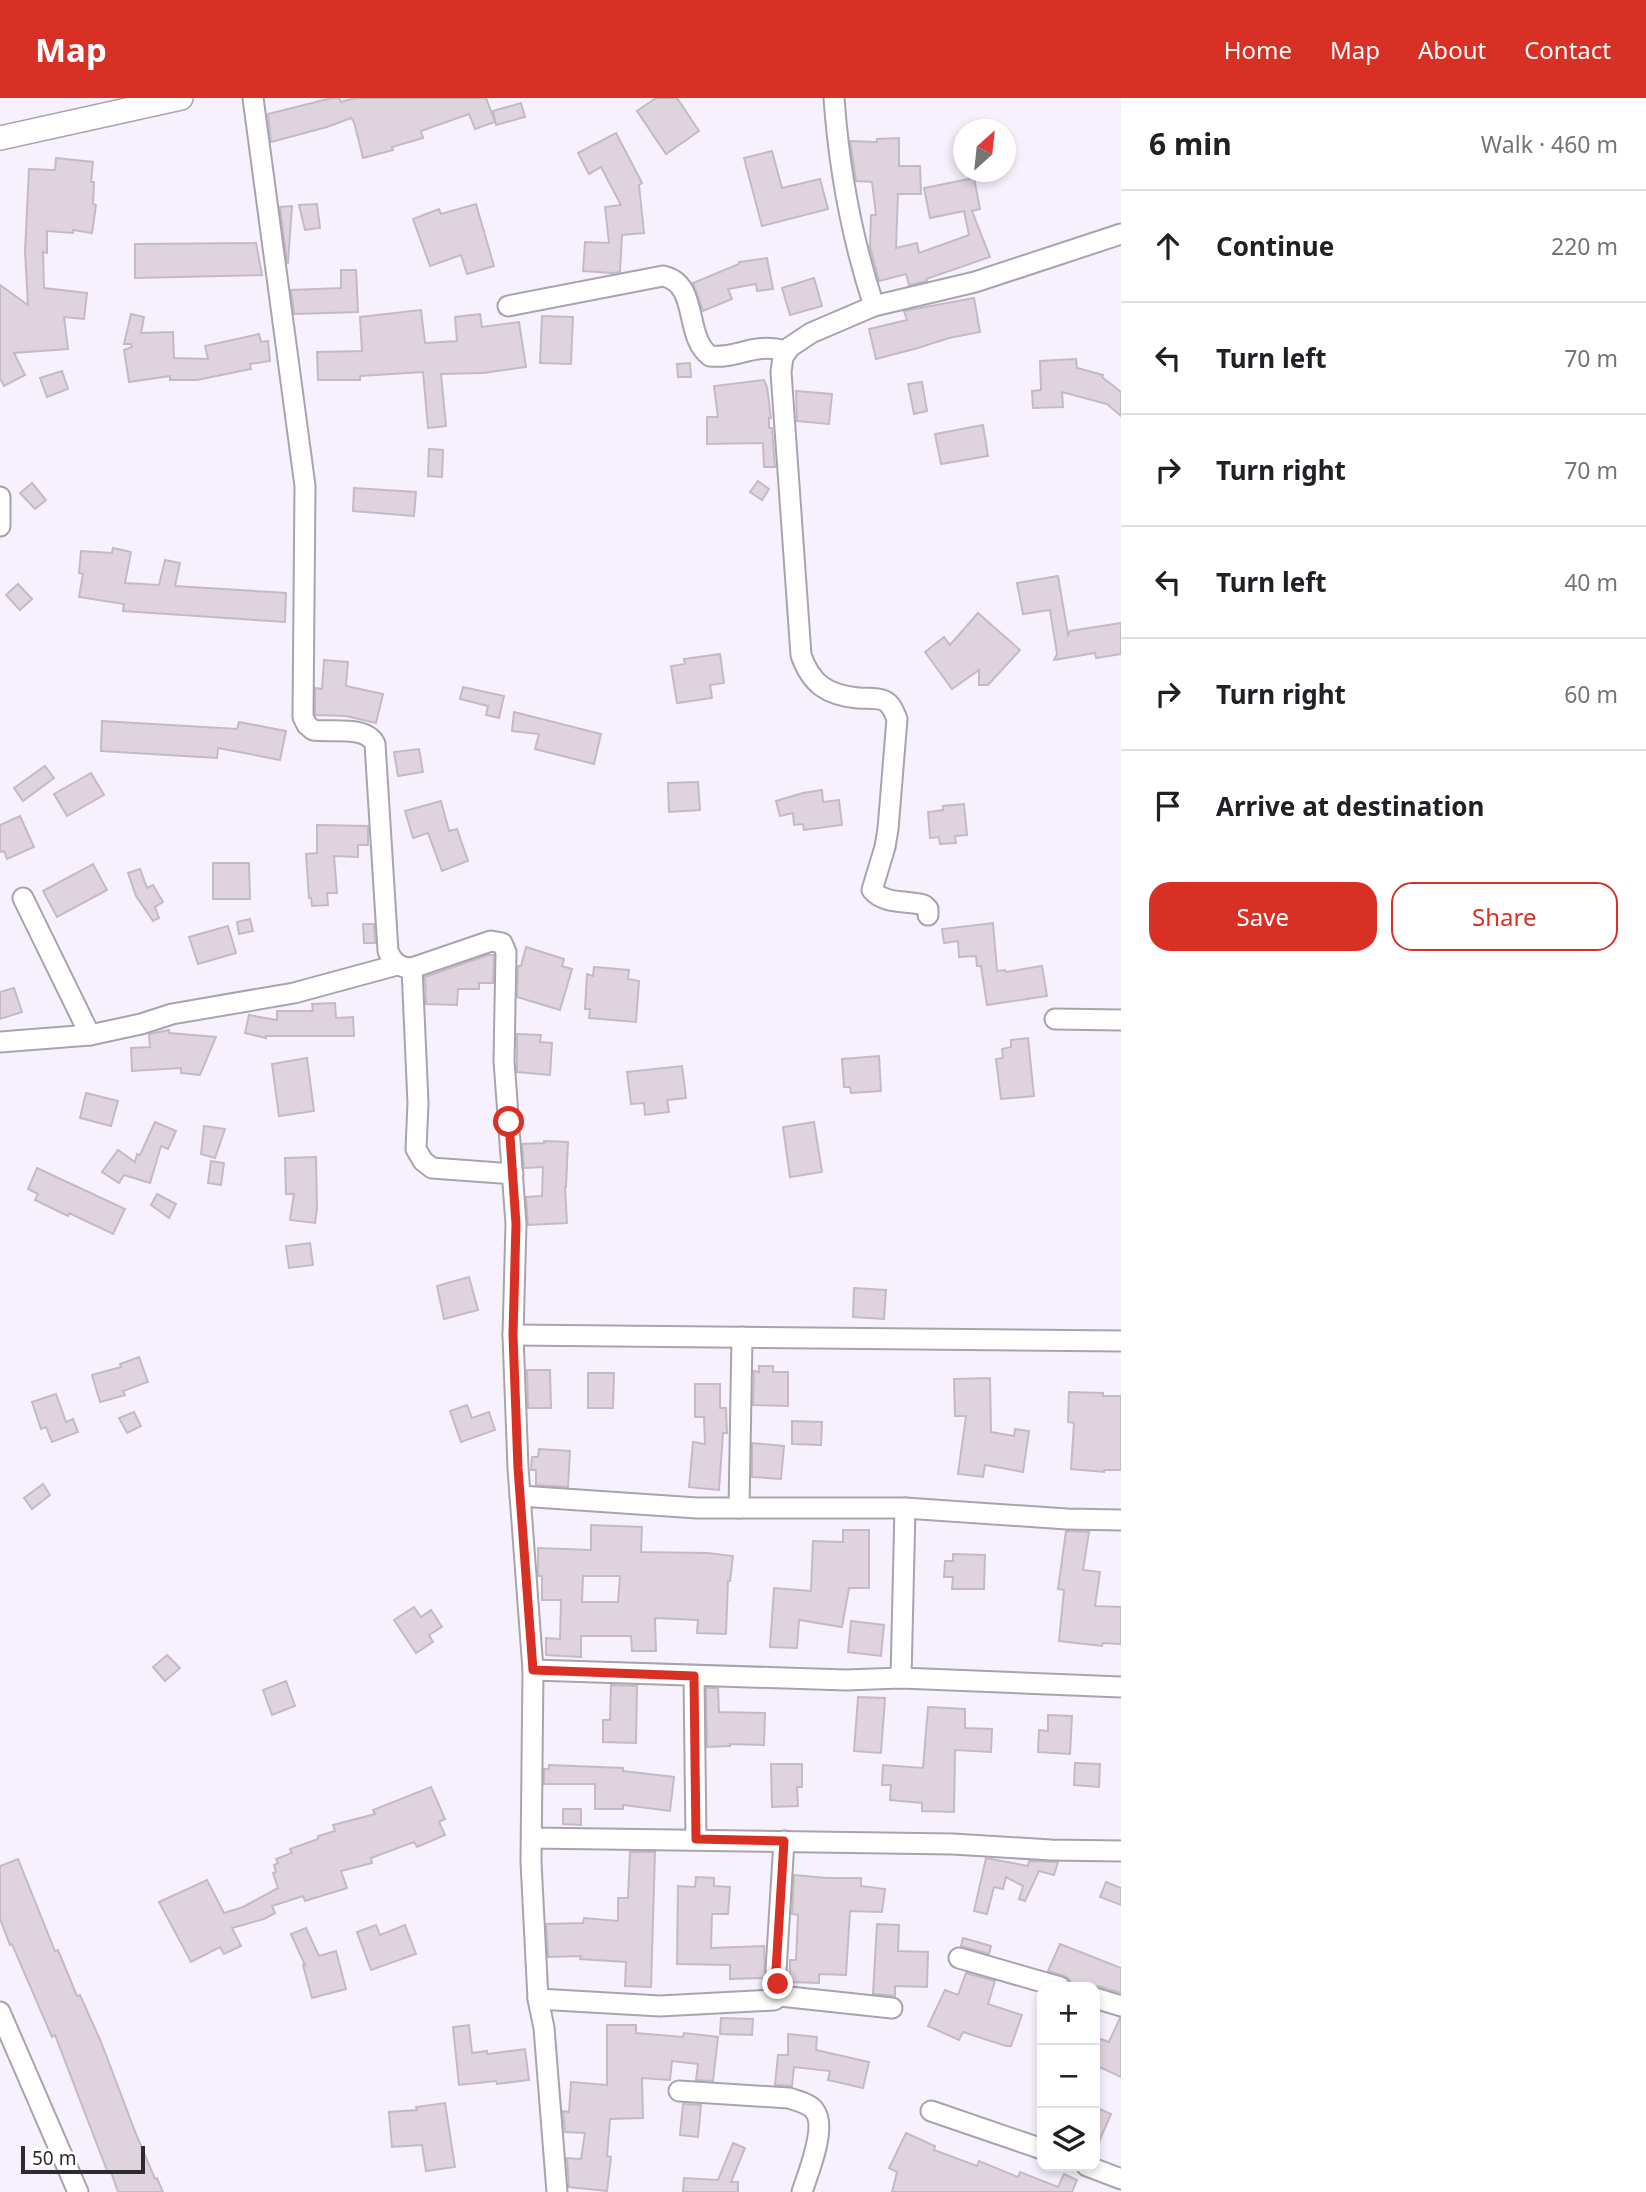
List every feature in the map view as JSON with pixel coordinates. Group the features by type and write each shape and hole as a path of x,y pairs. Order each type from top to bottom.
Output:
{"main road":[{"path":"0,138 181,98"}],"street":[{"path":"253,98 305,485 303,717 313,730 363,733 373,739 388,951 391,959 405,966"},
{"path":"834,98 844,185 854,237 874,306"},
{"path":"928,915 928,909 924,905 887,900 872,890 888,829 897,719 894,709 886,701 832,692 819,686 806,669 801,655 781,364 786,351 811,333 874,306 975,282 1121,234"},
{"path":"508,306 663,276 672,278 684,291 699,345 710,356 726,356 764,347 786,351"},
{"path":"0,497 0,526"},
{"path":"23,898 90,1035"},
{"path":"0,1042 90,1035 172,1014 294,993 405,966 491,941 502,943 505,947 504,1061 516,1224 513,1335 520,1496 533,1670 531,1839 538,1999 544,2028 557,2192"},
{"path":"405,966 418,1103 416,1149 423,1161 432,1168 513,1174"},
{"path":"1055,1019 1121,1020"},
{"path":"513,1335 1121,1341"},
{"path":"739,1508 742,1337"},
{"path":"520,1496 697,1508 905,1508 1121,1520"},
{"path":"901,1678 905,1508"},
{"path":"533,1670 846,1681 901,1678 1121,1687"},
{"path":"694,1676 696,1839"},
{"path":"531,1839 953,1844 1121,1851"},
{"path":"780,1996 776,1970 784,1841"},
{"path":"959,1958 1043,1982"},
{"path":"538,1999 660,2006 774,2000 780,1996 892,2008"},
{"path":"1100,2000 1121,2006"},
{"path":"0,2012 78,2192"},
{"path":"680,2091 789,2098 814,2109 820,2122 802,2192"},
{"path":"931,2111 1037,2147"},
{"path":"1099,2171 1121,2180 1118,2192"}],"building":[{"path":"339,98 341,102 355,98 486,98 495,122 475,129 469,114 421,131 423,138 363,158 351,118 271,142 268,114"},
{"path":"656,98 677,98 699,131 666,154 637,111"},
{"path":"521,103 525,117 496,125 493,111"},
{"path":"616,133 642,183 639,185 644,233 622,235 620,272 583,271 585,242 609,243 605,207 621,205 601,167 589,174 578,153"},
{"path":"899,138 899,166 920,166 921,194 898,194 896,248 917,243 919,253 969,235 964,211 930,218 924,188 954,182 975,182 980,209 972,211 990,257 926,279 927,281 909,285 906,274 879,281 870,247 871,215 876,215 872,182 856,181 850,141 877,142 877,139"},
{"path":"772,151 782,188 820,179 828,209 762,226 744,158"},
{"path":"56,158 93,162 91,182 94,182 93,204 96,205 92,233 73,230 73,233 47,231 47,253 43,252 44,288 87,293 84,319 64,317 68,349 14,353 25,375 4,386 0,378 0,285 28,305 25,252 29,169 55,170"},
{"path":"317,204 320,228 305,230 299,205"},
{"path":"476,204 494,266 467,274 461,255 430,266 413,219 439,209 441,214"},
{"path":"292,206 288,263 287,263 280,207"},
{"path":"256,243 262,275 135,278 135,244"},
{"path":"767,258 773,289 757,291 756,284 728,289 732,299 703,311 693,283 739,262"},
{"path":"341,270 356,270 358,312 294,314 291,290 341,288"},
{"path":"814,278 822,306 790,315 782,288"},
{"path":"974,298 980,332 876,359 869,329 907,320 904,311"},
{"path":"421,310 425,343 457,341 455,317 480,314 482,327 519,322 526,367 483,373 441,374 446,426 428,428 423,372 360,376 360,380 318,380 317,352 362,351 360,317"},
{"path":"131,314 144,317 141,333 173,332 174,358 208,359 205,346 259,334 261,342 268,341 270,361 250,364 251,369 197,380 170,380 170,376 129,382 124,350 132,347 131,344 124,344"},
{"path":"542,316 573,317 571,364 540,363"},
{"path":"1076,359 1077,368 1103,375 1102,377 1121,392 1121,416 1107,404 1062,392 1063,407 1033,408 1032,391 1041,390 1040,361"},
{"path":"690,363 691,377 678,377 677,364"},
{"path":"62,371 68,389 47,397 40,378"},
{"path":"764,380 771,418 769,428 772,428 775,467 764,467 763,443 707,444 707,417 718,417 714,386"},
{"path":"922,382 927,411 914,414 908,384"},
{"path":"796,391 832,394 829,424 797,421"},
{"path":"983,425 988,456 941,464 935,434"},
{"path":"429,449 443,450 442,477 428,476"},
{"path":"758,481 769,489 762,500 750,492"},
{"path":"32,483 46,500 35,509 20,493"},
{"path":"354,488 416,492 414,516 353,511"},
{"path":"113,548 131,552 125,583 159,585 165,560 180,563 175,586 286,593 285,622 123,611 124,604 79,597 83,574 79,573 81,551 112,553"},
{"path":"1058,576 1068,635 1070,631 1121,623 1121,654 1096,658 1095,653 1054,660 1057,654 1050,610 1023,614 1017,583"},
{"path":"18,584 32,599 20,610 6,595"},
{"path":"978,613 1020,650 988,685 979,685 979,670 952,689 925,652 944,637 950,645"},
{"path":"720,654 724,683 710,685 712,698 677,703 671,666 685,664 684,659"},
{"path":"324,660 348,662 346,686 383,694 376,723 346,716 315,715 315,688 322,689"},
{"path":"463,687 504,696 499,718 486,715 488,706 460,699"},
{"path":"514,712 601,734 594,764 535,749 539,734 512,731"},
{"path":"102,721 237,729 239,722 286,731 280,760 218,748 217,758 101,751"},
{"path":"419,749 423,772 398,776 394,752"},
{"path":"45,766 54,778 23,801 14,788"},
{"path":"91,773 104,795 67,816 54,794"},
{"path":"698,782 700,810 669,812 668,783"},
{"path":"822,790 823,802 839,800 842,825 804,830 803,824 794,825 793,813 780,816 776,801"},
{"path":"441,801 449,831 457,829 468,861 442,871 428,833 413,838 405,811"},
{"path":"964,804 967,835 955,836 956,843 940,844 939,837 930,838 928,812 943,810 943,806"},
{"path":"20,816 34,847 7,859 4,851 0,852 0,825"},
{"path":"317,825 368,826 368,845 358,845 358,857 334,856 337,893 327,893 328,905 312,906 306,854 317,853"},
{"path":"213,863 249,863 250,899 213,899"},
{"path":"93,864 107,890 57,917 43,891"},
{"path":"140,869 147,888 153,885 163,902 155,907 159,918 153,921 136,896 128,873"},
{"path":"250,919 253,931 239,934 237,922"},
{"path":"993,923 997,971 1042,966 1047,996 987,1005 981,966 977,966 976,956 959,957 958,941 944,943 942,929"},
{"path":"363,924 374,924 375,943 364,943"},
{"path":"228,926 236,953 198,964 189,937"},
{"path":"526,947 564,959 562,966 572,969 560,1010 517,997 518,966 521,966"},
{"path":"494,955 493,983 479,983 479,989 458,989 457,1005 426,1004 425,977"},
{"path":"594,967 629,970 628,979 639,981 636,1022 589,1018 590,1009 585,1009 587,974 593,976"},
{"path":"14,988 22,1012 0,1019 0,992"},
{"path":"335,1003 336,1018 353,1017 354,1036 266,1038 245,1033 249,1015 277,1020 277,1011 313,1011 312,1004"},
{"path":"169,1030 169,1033 216,1037 200,1075 181,1073 181,1068 132,1071 131,1048 150,1047 149,1034"},
{"path":"517,1034 541,1035 540,1042 552,1043 550,1075 517,1072"},
{"path":"1028,1038 1034,1096 1001,1099 996,1059 1003,1058 1002,1049 1011,1047 1011,1040"},
{"path":"879,1056 881,1091 851,1093 850,1087 844,1087 842,1059"},
{"path":"307,1058 314,1111 279,1116 272,1064"},
{"path":"682,1066 686,1098 667,1100 669,1112 645,1115 644,1103 631,1104 627,1072"},
{"path":"86,1093 118,1101 111,1126 80,1118"},
{"path":"155,1122 176,1131 168,1149 161,1146 150,1183 124,1175 119,1183 102,1172 118,1150 135,1162"},
{"path":"814,1122 822,1172 790,1177 783,1127"},
{"path":"204,1126 225,1129 215,1158 201,1154"},
{"path":"568,1142 565,1187 567,1223 528,1225 526,1197 542,1196 543,1167 524,1168 522,1144"},
{"path":"316,1157 315,1223 290,1220 294,1194 286,1194 285,1158"},
{"path":"211,1161 224,1163 221,1185 208,1183"},
{"path":"37,1168 125,1209 113,1234 35,1200 38,1194 28,1189"},
{"path":"157,1194 176,1204 169,1218 151,1205"},
{"path":"310,1243 313,1265 289,1268 286,1246"},
{"path":"469,1277 478,1310 444,1319 437,1286"},
{"path":"854,1288 886,1290 884,1319 853,1317"},
{"path":"139,1357 148,1382 123,1391 125,1395 100,1402 92,1375 121,1367 120,1364"},
{"path":"759,1366 773,1366 773,1372 788,1372 788,1406 753,1405 754,1371 759,1372"},
{"path":"527,1370 550,1370 551,1408 528,1408"},
{"path":"588,1373 614,1373 613,1408 588,1408"},
{"path":"990,1378 991,1432 1014,1436 1015,1429 1029,1431 1023,1472 985,1465 983,1477 958,1474 966,1416 955,1416 954,1379"},
{"path":"695,1384 720,1384 720,1408 726,1408 727,1433 723,1433 719,1490 689,1487 693,1442 705,1444 704,1417 695,1417"},
{"path":"1069,1392 1121,1396 1121,1470 1104,1472 1071,1469 1074,1423 1068,1422"},
{"path":"56,1394 66,1422 73,1419 78,1432 52,1442 46,1427 41,1429 32,1402"},
{"path":"467,1405 472,1418 489,1412 495,1430 461,1442 450,1411"},
{"path":"134,1412 141,1426 127,1433 119,1418"},
{"path":"792,1421 822,1422 821,1445 792,1444"},
{"path":"752,1443 784,1446 781,1479 752,1477"},
{"path":"539,1449 570,1451 568,1487 536,1485 536,1470 531,1470 532,1457 538,1457"},
{"path":"43,1484 50,1495 32,1509 24,1498"},
{"path":"591,1525 642,1527 641,1552 733,1556 728,1581 726,1634 697,1633 698,1620 655,1618 656,1651 632,1651 631,1636 581,1636 581,1657 546,1655 546,1638 560,1639 561,1600 542,1600 542,1576 538,1576 538,1548 591,1550","holes":["583,1576 620,1576 618,1602 582,1602"]},
{"path":"843,1530 869,1530 869,1588 849,1588 842,1627 799,1620 797,1648 770,1647 774,1588 811,1591 813,1541 843,1542"},
{"path":"1066,1531 1089,1532 1083,1570 1100,1572 1095,1606 1121,1607 1121,1644 1103,1643 1102,1646 1059,1641 1064,1590 1058,1589"},
{"path":"953,1554 985,1555 984,1589 952,1589 953,1577 944,1577 945,1561 953,1561"},
{"path":"414,1607 421,1617 431,1610 442,1627 429,1635 433,1642 416,1653 394,1620"},
{"path":"851,1621 884,1625 881,1656 848,1652"},
{"path":"167,1655 180,1668 165,1681 153,1667"},
{"path":"286,1681 295,1706 272,1715 263,1690"},
{"path":"611,1685 637,1686 636,1743 603,1742 603,1720 610,1720"},
{"path":"706,1688 718,1688 719,1712 765,1713 764,1745 730,1744 707,1747"},
{"path":"858,1697 885,1698 881,1753 854,1751"},
{"path":"928,1707 965,1709 965,1728 992,1729 991,1752 955,1750 954,1812 922,1811 922,1803 890,1800 891,1785 882,1785 883,1765 923,1768"},
{"path":"1048,1715 1072,1716 1070,1754 1038,1752 1039,1730 1048,1731"},
{"path":"1075,1763 1100,1764 1099,1787 1074,1785"},
{"path":"771,1764 802,1764 802,1787 797,1787 798,1806 772,1807"},
{"path":"549,1765 623,1768 623,1771 674,1777 670,1811 623,1805 623,1809 595,1809 595,1784 544,1784 544,1769 549,1769"},
{"path":"431,1787 445,1819 439,1822 445,1835 417,1847 414,1842 371,1858 372,1863 341,1871 347,1888 305,1901 303,1896 272,1906 275,1913 232,1928 241,1946 224,1954 220,1947 191,1962 159,1902 207,1880 224,1913 243,1907 278,1888 273,1873 276,1872 274,1865 278,1863 276,1859 292,1853 290,1849 335,1831 333,1825 375,1814 373,1810"},
{"path":"563,1809 581,1809 581,1825 563,1824"},
{"path":"630,1852 655,1852 651,1987 625,1986 626,1962 580,1959 581,1956 548,1957 546,1924 583,1923 584,1918 618,1921 618,1898 628,1898"},
{"path":"986,1858 1028,1866 1029,1861 1058,1862 1054,1875 1039,1871 1025,1901 1019,1899 1023,1886 1006,1877 1003,1889 994,1887 987,1914 974,1911"},
{"path":"18,1859 55,1951 58,1950 77,1996 80,1995 101,2042 136,2134 163,2192 118,2192 111,2172 108,2173 55,2035 52,2037 0,1919 0,1866"},
{"path":"794,1875 861,1878 861,1886 885,1889 882,1912 850,1911 846,1975 819,1974 819,1983 790,1982 790,1960 796,1960 798,1915 792,1914"},
{"path":"696,1877 714,1878 714,1886 730,1887 728,1914 712,1914 711,1948 764,1946 765,1978 730,1979 730,1965 677,1964 678,1886 695,1887"},
{"path":"1106,1882 1121,1888 1121,1905 1100,1897"},
{"path":"877,1924 899,1925 898,1951 928,1952 927,1987 895,1986 895,1996 873,1994"},
{"path":"376,1925 380,1935 405,1925 416,1954 371,1970 357,1932"},
{"path":"306,1928 319,1956 336,1951 346,1989 312,1998 305,1965 291,1934"},
{"path":"963,1938 991,1946 989,1954 961,1946"},
{"path":"1060,1944 1121,1968 1121,1993 1100,1987 1100,1982 1070,1982 1064,1976 1048,1971"},
{"path":"966,1973 995,1981 988,2004 1022,2015 1011,2046 963,2032 959,2040 928,2026 945,1990 958,1995"},
{"path":"721,2018 753,2019 752,2035 720,2034"},
{"path":"1121,2018 1121,2077 1100,2067 1100,2039 1109,2042"},
{"path":"469,2025 472,2053 487,2051 487,2054 525,2049 529,2080 459,2085 453,2027"},
{"path":"607,2025 636,2025 636,2033 683,2037 684,2033 718,2037 713,2081 696,2080 698,2064 672,2061 670,2080 642,2078 643,2118 610,2119 607,2156 611,2157 607,2191 569,2187 567,2158 581,2159 585,2133 565,2132 563,2111 569,2112 571,2082 607,2085"},
{"path":"788,2034 817,2037 816,2050 869,2062 863,2088 828,2080 830,2071 794,2067 792,2086 775,2085 778,2055 788,2055"},
{"path":"445,2103 455,2167 426,2171 422,2145 392,2147 389,2112 417,2110 416,2107"},
{"path":"683,2104 701,2105 698,2137 680,2135"},
{"path":"1100,2109 1111,2114 1100,2139"},
{"path":"906,2133 935,2146 934,2150 977,2166 979,2161 1018,2177 1020,2172 1058,2187 1064,2174 1077,2180 1072,2192 892,2192 897,2172 889,2168"},
{"path":"733,2143 745,2148 731,2182 738,2182 738,2192 683,2192 684,2178 718,2180"}],"route":[{"path":"509,1122 516,1224 513,1335 518,1468 533,1670 694,1676 696,1839 784,1841 776,1970 778,1984"}]}
